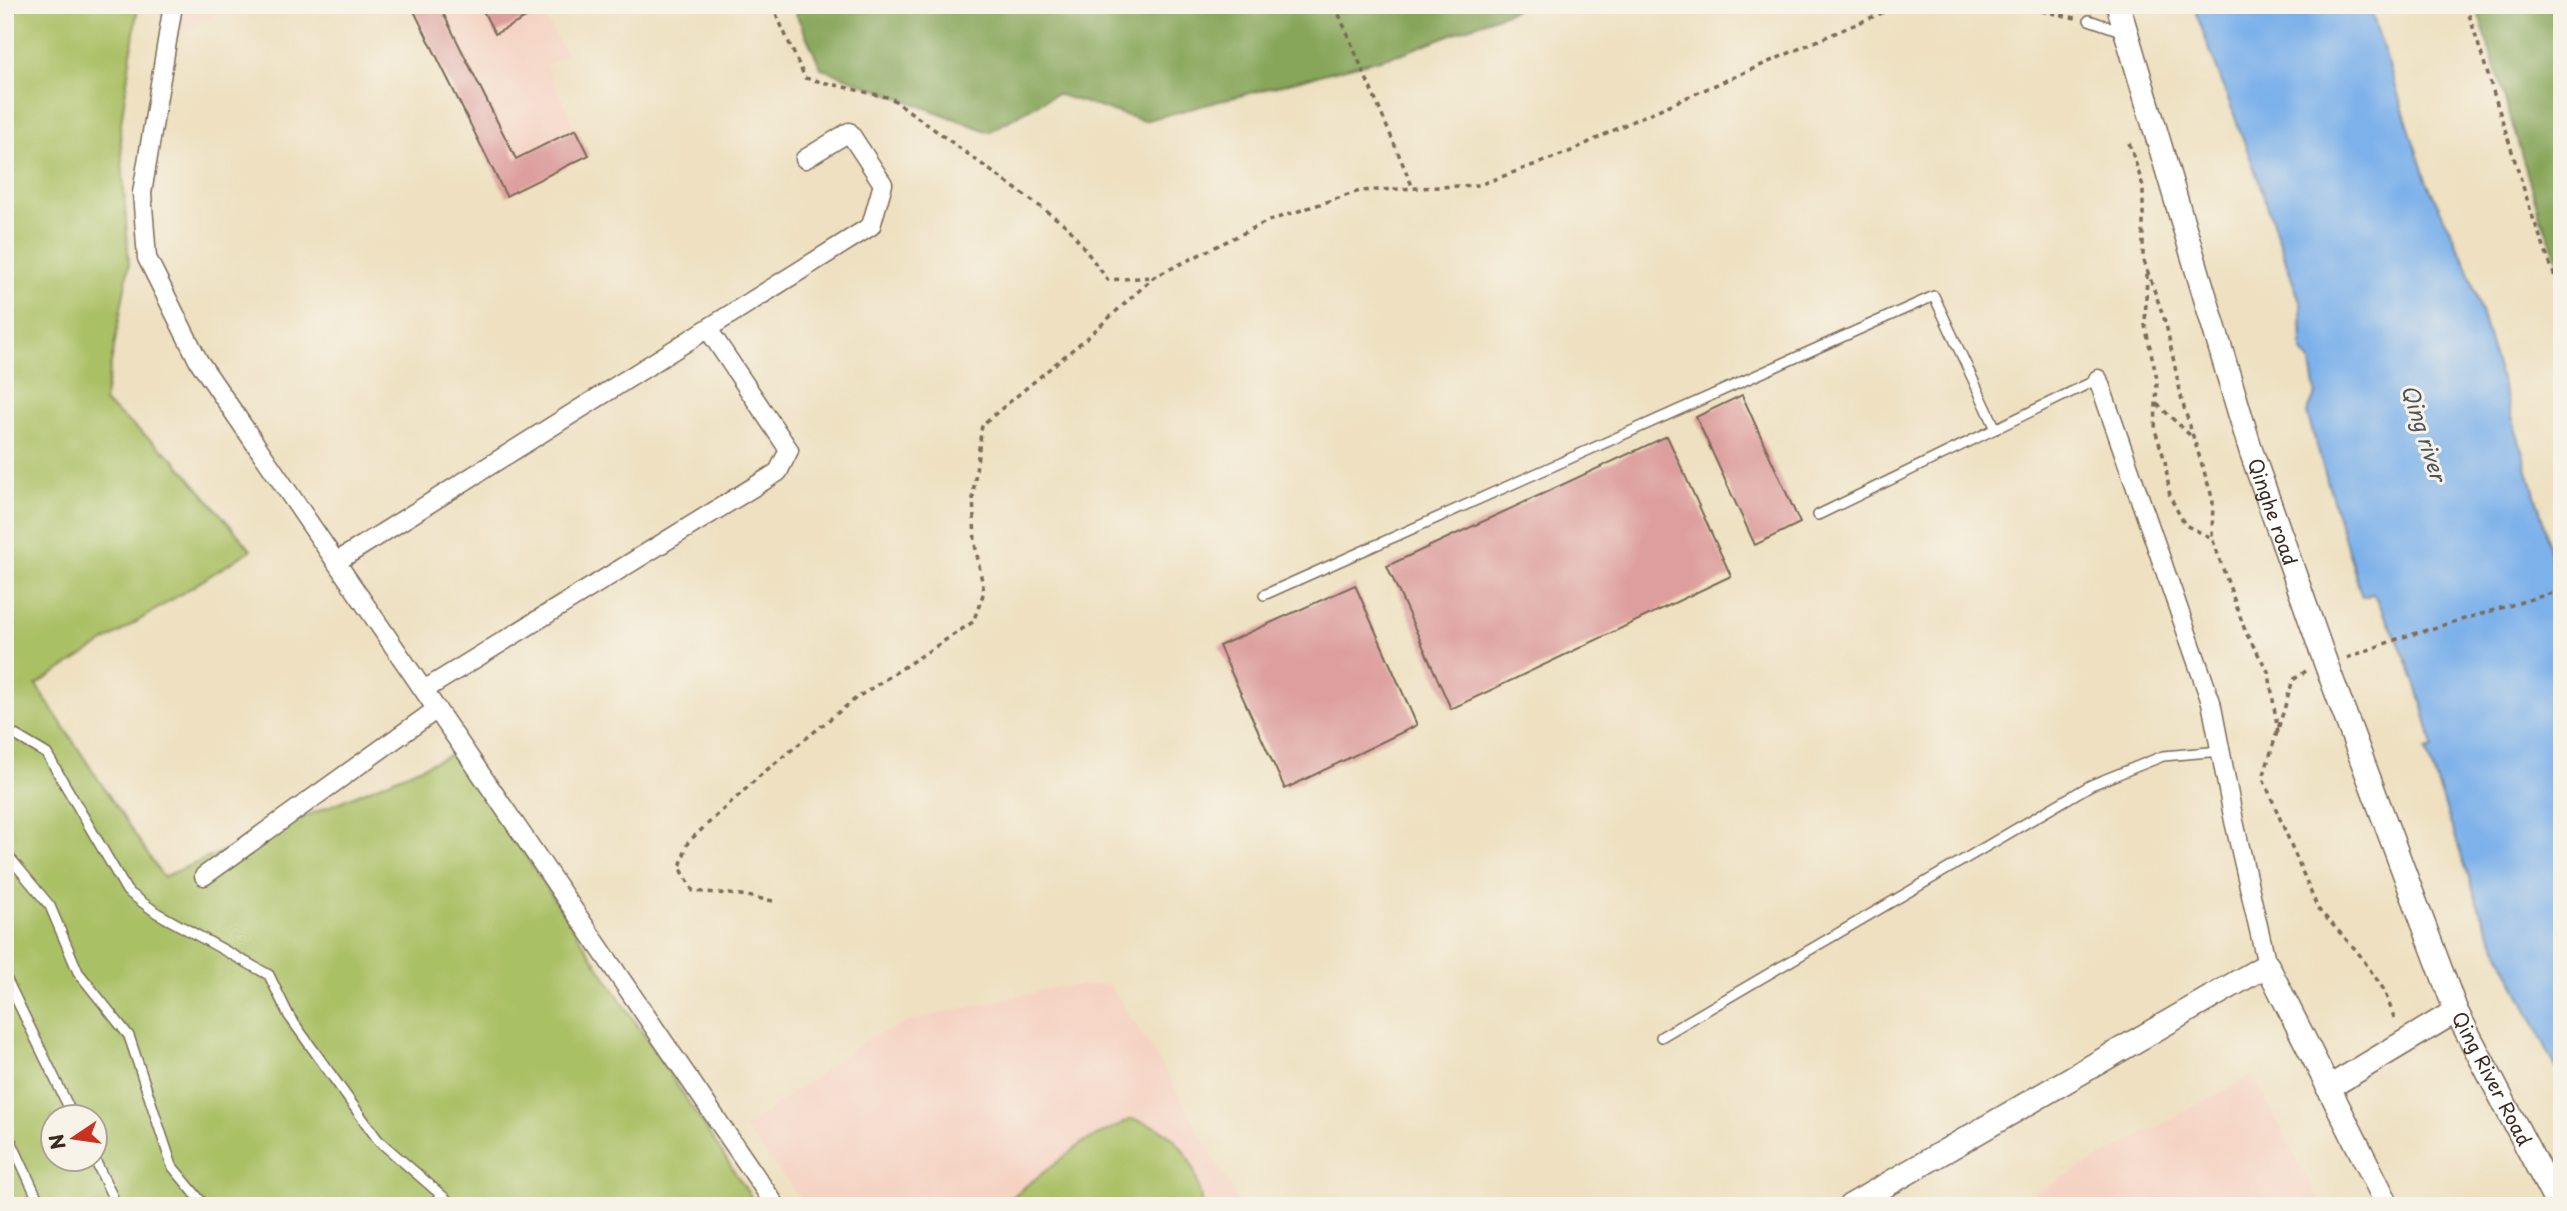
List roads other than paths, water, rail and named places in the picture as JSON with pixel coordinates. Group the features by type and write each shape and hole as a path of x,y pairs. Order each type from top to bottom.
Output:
{"street":[{"path":"173,5 142,193 147,258 198,360 776,1206"},
{"name":"Qinghe road","path":"2118,5 2250,451 2331,663 2456,1011"},
{"path":"336,562 871,226 883,184 849,132 805,159"},
{"path":"424,690 778,472 789,450 708,329"},
{"path":"2098,379 2211,702 2267,965 2388,1206"},
{"path":"204,876 437,709"},
{"path":"1850,1206 2267,965"},
{"name":"Qing River Road","path":"2328,1088 2456,1011 2558,1206"}],"lane":[{"path":"2089,20 2126,32"},
{"path":"1264,595 1934,296 1996,429"},
{"path":"1818,515 2098,379"},
{"path":"5,729 47,754 127,891 157,913 269,975 289,1016 378,1140 454,1206"},
{"path":"1661,1037 2091,785 2164,756 2221,751"},
{"path":"5,852 50,906 78,972 129,1036 173,1166 205,1206"},
{"path":"5,976 67,1102"},
{"path":"5,1128 41,1206"},
{"path":"101,1172 117,1206"}],"water":[{"name":"Qing river","path":"2193,5 2369,5 2426,180 2468,268 2545,528 2562,619 2562,1080 2482,916 2426,750 2433,748 2410,668 2373,594 2362,597 2307,413 2316,393 2311,363 2302,352 2301,305 2260,184"}]}
